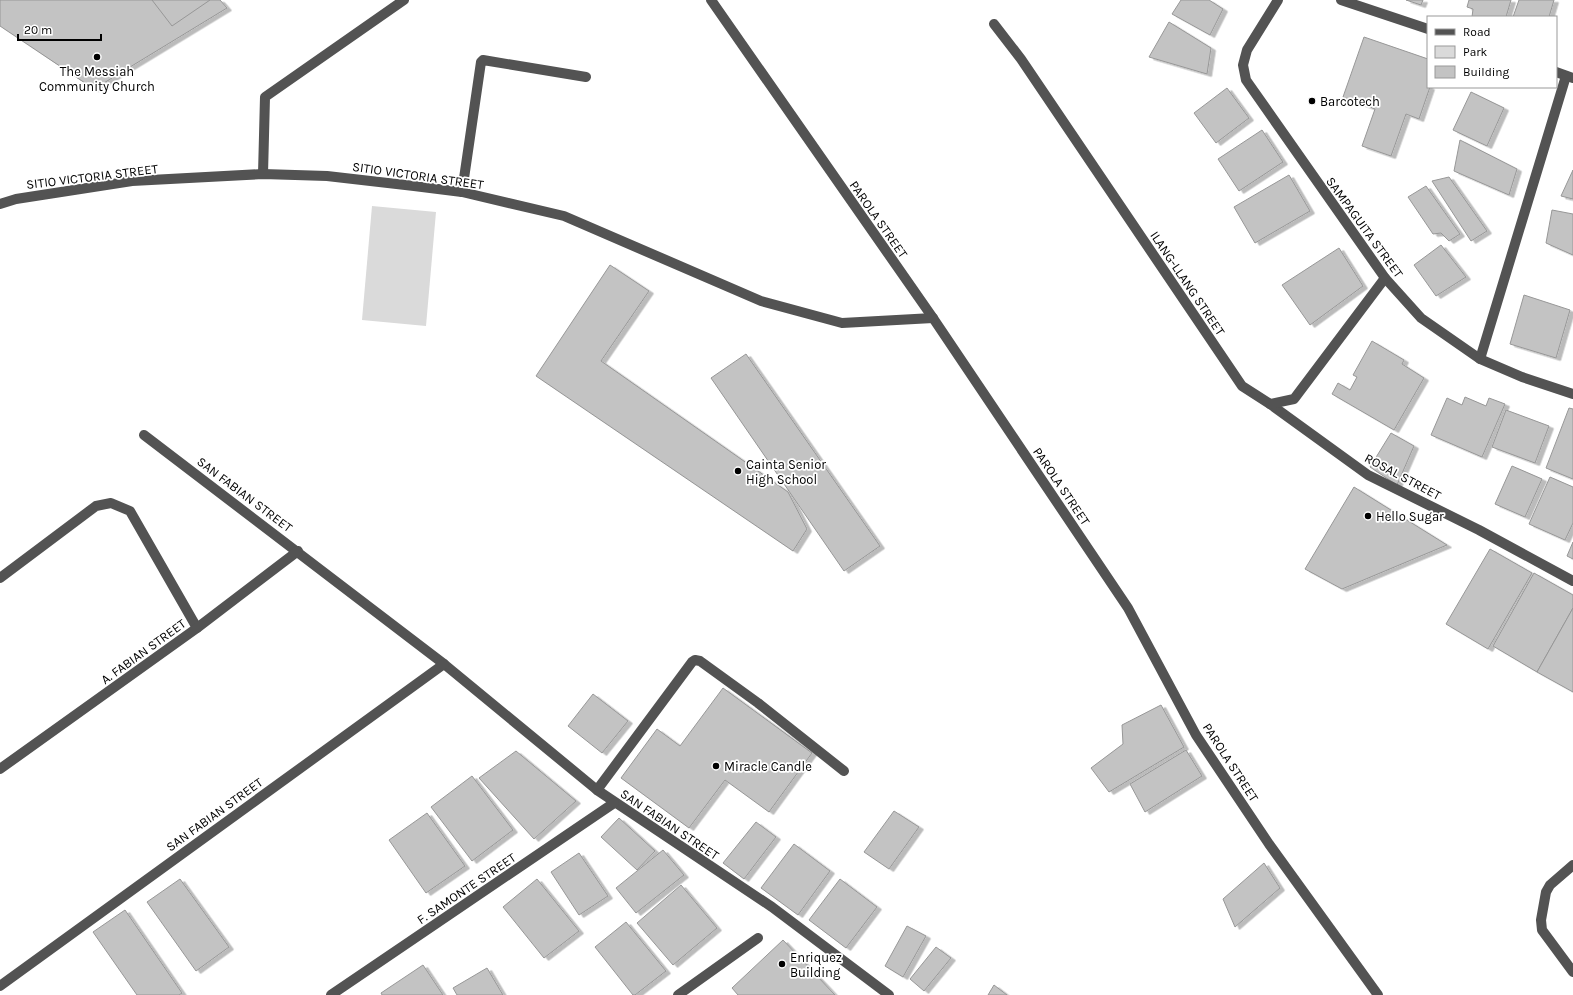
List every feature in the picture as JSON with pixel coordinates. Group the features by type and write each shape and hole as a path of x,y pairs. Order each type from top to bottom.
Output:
{"street":[{"path":"263,174 265,97 404,0"},
{"name":"PAROLA STREET","path":"711,0 933,318 1128,608 1196,735 1269,844 1378,995"},
{"name":"SAMPAGUITA STREET","path":"1278,0 1247,50 1243,65 1246,80 1385,278 1420,318 1480,359 1522,377 1573,394"},
{"path":"1341,0 1427,29"},
{"name":"ILANG-LLANG STREET","path":"994,24 1021,59 1242,386 1270,404"},
{"path":"462,192 481,62 483,60 586,77"},
{"path":"1480,359 1565,75"},
{"name":"SITIO VICTORIA STREET","path":"0,204 16,199 132,181 263,174 327,176 462,192 564,216 761,301 842,323 933,318"},
{"path":"1270,404 1294,399 1385,278"},
{"name":"ROSAL STREET","path":"1270,404 1368,475 1479,530 1573,581"},
{"name":"SAN FABIAN STREET","path":"144,434 444,664 614,803 772,907 889,995"},
{"path":"0,578 96,506 111,503 130,512 197,628"},
{"name":"A. FABIAN STREET","path":"0,768 197,628 298,551"},
{"path":"597,790 694,660 700,661 758,703 844,771"},
{"name":"SAN FABIAN STREET","path":"0,986 444,664"},
{"name":"F. SAMONTE STREET","path":"331,995 614,803"},
{"path":"1573,865 1550,885 1546,892 1541,920 1542,930 1573,972"},
{"path":"678,995 758,938"}],"green space":[{"path":"372,206 436,212 426,326 362,320"}],"building":[{"path":"0,0 36,0 130,66 94,89 0,25"},
{"name":"The Messiah Community Church","path":"0,0 220,0 227,8 94,89 0,26"},
{"path":"152,0 210,0 172,26"},
{"path":"1181,0 1209,0 1223,9 1210,35 1172,14"},
{"path":"1406,0 1423,0 1421,5"},
{"path":"1469,0 1511,0 1506,16 1472,16 1473,9 1467,7"},
{"path":"1519,0 1554,0 1549,16 1513,16"},
{"path":"1169,22 1211,48 1207,74 1149,57"},
{"path":"1364,37 1427,59 1427,88 1430,88 1419,119 1406,114 1391,156 1362,146 1375,109 1343,97"},
{"path":"1227,88 1249,118 1216,143 1194,113"},
{"path":"1471,92 1504,108 1487,146 1453,130"},
{"path":"1262,130 1283,162 1239,191 1218,159"},
{"path":"1460,140 1517,169 1509,195 1454,171"},
{"path":"1573,170 1573,199 1561,196"},
{"path":"1289,175 1310,211 1255,243 1234,207"},
{"path":"1449,177 1487,231 1471,241 1432,181"},
{"path":"1426,186 1460,234 1449,241 1441,233 1433,234 1408,197"},
{"path":"1552,210 1573,214 1573,255 1546,243"},
{"path":"1441,245 1466,277 1436,296 1414,265"},
{"path":"1339,248 1363,286 1310,325 1282,285"},
{"path":"610,265 649,291 601,361 788,492 807,529 793,551 536,376"},
{"path":"1524,295 1570,310 1556,358 1510,344"},
{"path":"1372,341 1404,360 1402,364 1424,378 1394,430 1332,394 1338,383 1350,390 1357,377 1353,375"},
{"path":"746,354 880,546 844,571 711,378"},
{"path":"1465,397 1486,406 1489,398 1505,404 1482,457 1431,435 1447,398 1462,405"},
{"path":"1569,408 1573,409 1573,479 1546,468"},
{"path":"1506,410 1549,426 1535,463 1492,447"},
{"name":"Hello Sugar","path":"1391,433 1414,446 1397,485 1370,467"},
{"path":"1512,466 1542,479 1525,517 1495,504"},
{"path":"1550,477 1573,487 1573,523 1565,540 1529,524"},
{"name":"Hello Sugar","path":"1354,487 1447,545 1342,589 1305,569"},
{"path":"1573,542 1573,559 1567,556"},
{"path":"1490,549 1532,573 1488,649 1446,624"},
{"path":"1534,573 1573,595 1573,608 1537,672 1493,646"},
{"path":"1573,608 1573,692 1537,672"},
{"name":"Miracle Candle","path":"723,688 812,753 769,812 725,780 689,828 621,778 657,729 680,746"},
{"path":"593,694 628,721 602,753 568,726"},
{"path":"1161,705 1184,747 1109,792 1091,768 1123,744 1122,725"},
{"path":"1186,750 1202,776 1145,812 1130,784"},
{"path":"516,751 576,801 534,839 479,778"},
{"path":"472,776 513,830 472,861 431,807"},
{"path":"894,811 919,827 889,869 864,852"},
{"path":"427,813 465,866 426,893 389,840"},
{"path":"619,818 655,851 637,870 601,837"},
{"path":"756,822 776,837 744,879 723,863"},
{"path":"794,844 830,871 798,915 761,888"},
{"path":"663,850 684,875 636,913 616,888"},
{"path":"579,853 608,896 579,915 551,872"},
{"path":"1264,863 1280,888 1235,927 1223,899"},
{"path":"180,879 229,947 196,971 147,902"},
{"path":"537,879 579,931 544,958 503,907"},
{"path":"840,879 877,907 846,948 809,920"},
{"path":"681,885 717,928 673,965 637,923"},
{"path":"125,910 182,993 179,995 137,995 93,932"},
{"path":"626,922 666,971 635,995 633,995 595,947"},
{"path":"907,926 926,936 903,977 885,966"},
{"name":"Enriquez Building","path":"783,940 835,995 738,995 732,988"},
{"path":"936,947 951,958 924,991 910,979"},
{"path":"423,965 443,995 382,995 381,993"},
{"path":"487,968 503,995 457,995 453,988"},
{"path":"994,985 1007,995 988,995"}],"place":[{"name":"The Messiah Community Church","path":"97,57"},
{"name":"Barcotech","path":"1312,101"},
{"name":"Cainta Senior High School","path":"738,471"},
{"name":"Hello Sugar","path":"1368,516"},
{"name":"Miracle Candle","path":"716,766"},
{"name":"Enriquez Building","path":"782,964"}]}
